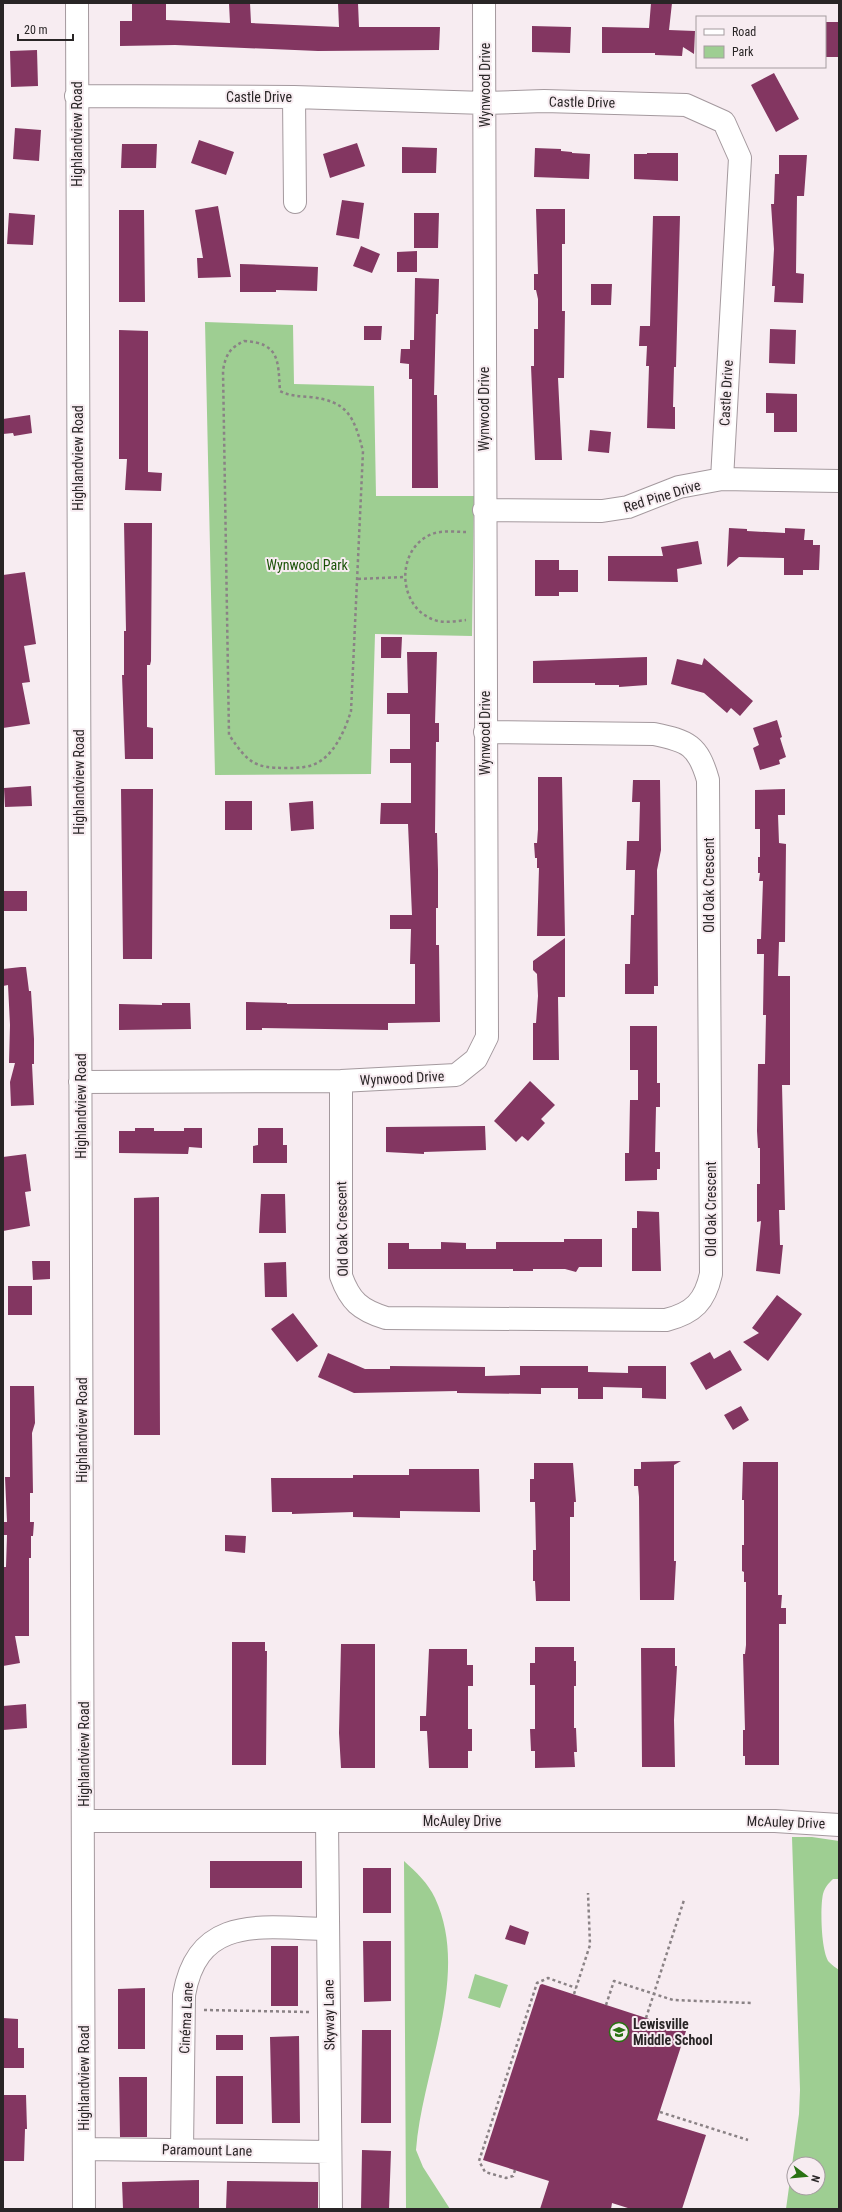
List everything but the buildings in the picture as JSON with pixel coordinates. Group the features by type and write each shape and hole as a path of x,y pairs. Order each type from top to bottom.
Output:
{"street":[{"name":"Highlandview Road","path":"77,3 76,96 84,1821 84,2209"},
{"name":"Wynwood Drive","path":"80,1082 341,1081 456,1075 476,1059 486,1037 484,3"},
{"name":"Castle Drive","path":"76,96 294,97 485,103 544,101 686,105 724,122 740,158 722,479"},
{"path":"294,97 295,202"},
{"name":"Red Pine Drive","path":"484,510 602,511 628,507 679,487 722,479 839,480"},
{"name":"Old Oak Crescent","path":"341,1081 341,1276 347,1293 368,1313 386,1318 666,1320 682,1316 696,1306 707,1291 711,1274 708,780 702,760 692,746 676,739 654,734 485,732"},
{"name":"McAuley Drive","path":"84,1821 776,1821 839,1825"},
{"name":"Skyway Lane","path":"327,1821 330,2209"},
{"name":"Cinéma Lane","path":"182,2150 183,2009 187,1980 191,1966 206,1947 226,1934 253,1928 328,1929"},
{"name":"Paramount Lane","path":"84,2149 330,2152"}],"path":[{"path":"244,341 259,342 270,349 278,359 280,391 287,395 325,399 342,407 350,414 362,451 358,579 351,711 340,739 331,752 320,761 306,768 263,768 250,760 229,735 223,370 225,356 233,346 244,341"},
{"path":"484,532 433,533 422,539 410,552 404,577 409,597 415,605 437,620 454,622 484,616"},
{"path":"358,579 404,577"},
{"path":"574,1994 590,1945 588,1894"},
{"path":"646,2018 684,1900"},
{"path":"515,2170 513,2176 506,2178 485,2172 479,2161 537,1983 548,1978 576,1988"},
{"path":"606,2005 614,1981 673,2000 751,2003"},
{"path":"183,2009 329,2012"},
{"path":"660,2112 748,2140"}],"green space":[{"name":"Wynwood Park","path":"205,322 293,325 294,384 374,386 376,496 474,496 472,636 375,634 371,774 215,775"},
{"path":"792,1837 812,1837 839,1841 839,1879 833,1879 825,1889 822,1900 821,1919 826,1957 829,1962 839,1970 839,2209 786,2209 788,2196 826,2196 826,2156 793,2156 799,2114 800,2090"},
{"path":"404,1861 429,1887 435,1898 445,1928 448,1959 446,1990 441,2023 420,2119 416,2150 423,2167 450,2209 406,2209"},
{"path":"475,1974 508,1985 500,2008 468,1998"}],"place":[{"name":"Lewisville Middle School","path":"619,2032"}]}
